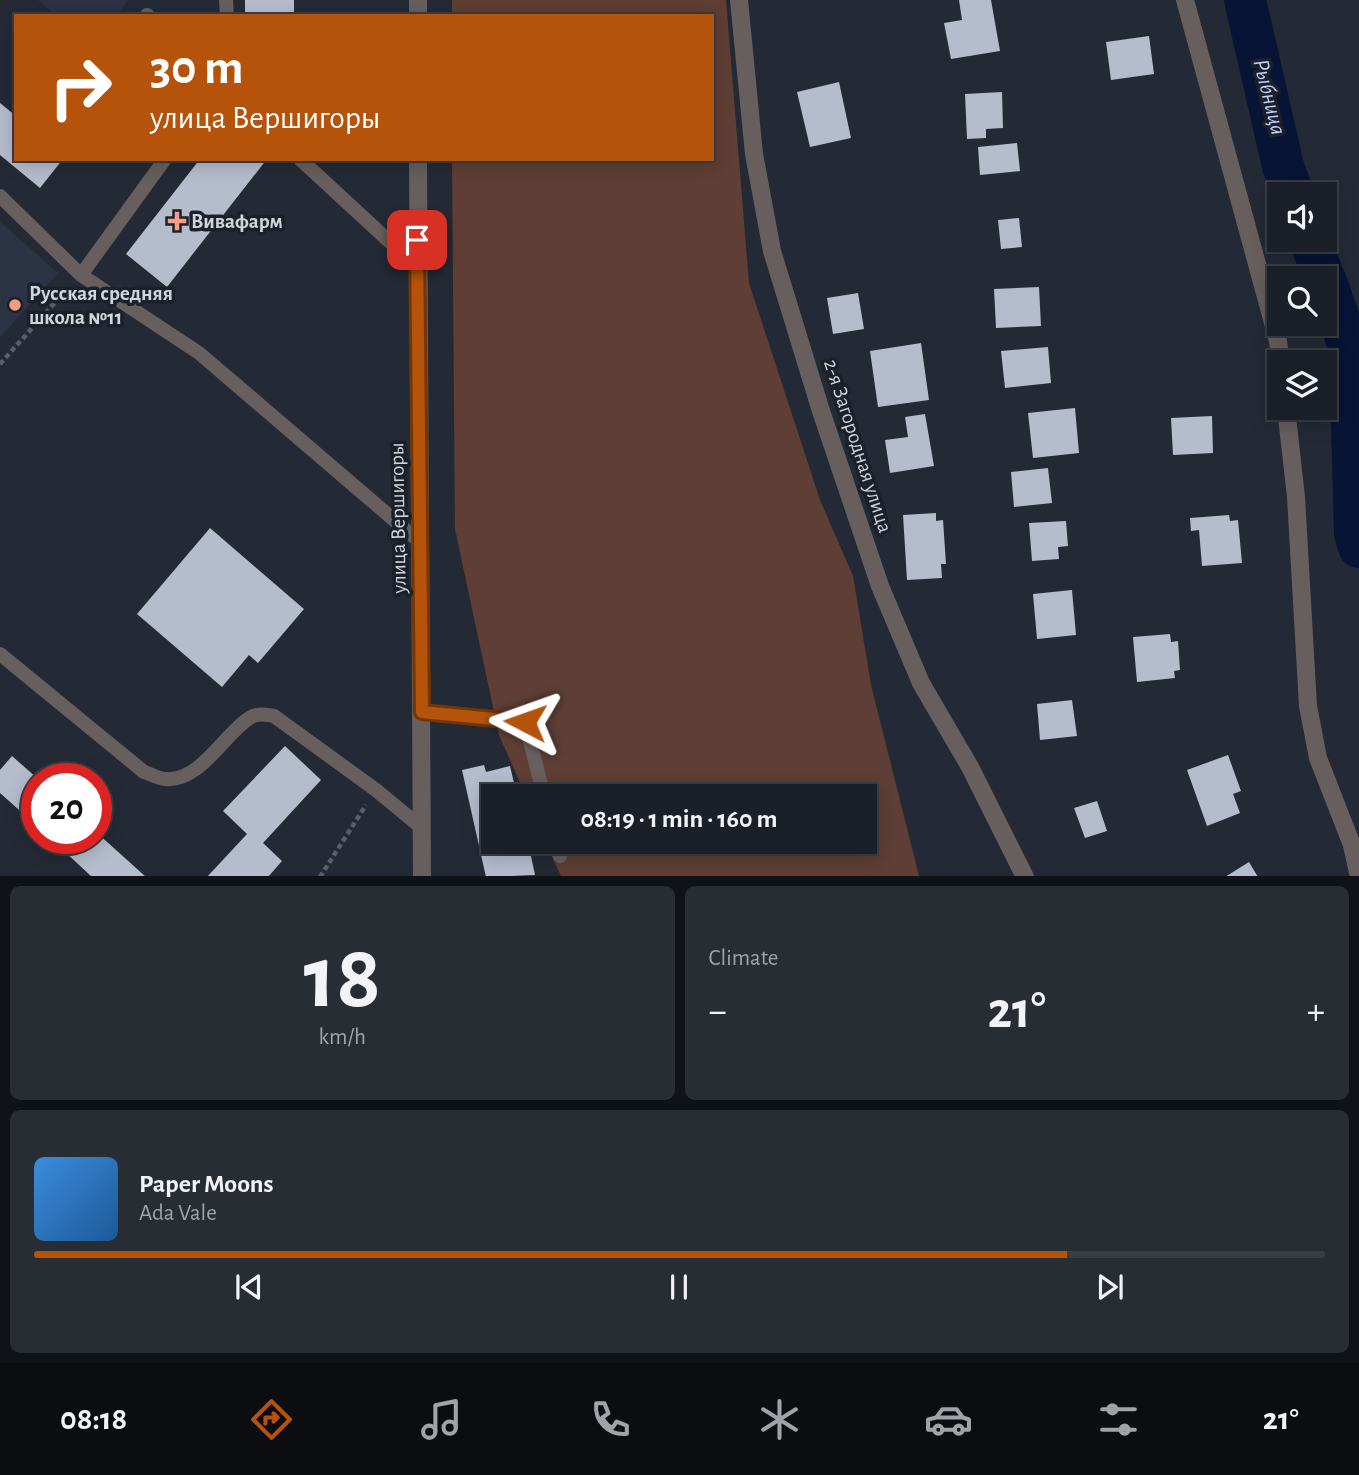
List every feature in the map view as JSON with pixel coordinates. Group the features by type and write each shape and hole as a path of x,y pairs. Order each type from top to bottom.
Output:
{"street":[{"name":"2-я Загородная улица","path":"739,0 754,154 772,251 821,411 880,586 921,683 970,767 1024,876"},
{"path":"1185,0 1279,350"},
{"name":"улица Вершигоры","path":"418,161 422,876"},
{"path":"1287,420 1296,497 1308,706 1318,758 1352,845 1359,876"}],"lane":[{"path":"81,275 164,161"},
{"path":"302,161 417,267"},
{"path":"0,196 81,275 199,352 421,543"},
{"path":"0,654 144,772 165,779 180,777 201,765 251,717 266,714 274,716 376,790 422,828"},
{"path":"422,712 525,722 541,784"}],"path":[{"path":"0,364 81,275"},
{"path":"321,876 376,790"}],"shaded area":[{"path":"38,0 128,0 118,14 56,14"},
{"path":"452,0 726,0 749,283 820,500 853,576 871,685 919,876 561,876 551,854 877,854 877,784 521,784 499,735 455,529 452,161 714,161 714,14 452,14"},
{"name":"Русская средняя школа №11","path":"0,222 58,273 0,337"}],"building":[{"path":"245,0 294,0 294,14 245,14"},
{"path":"959,0 991,0 1000,51 951,59 944,23 962,20"},
{"path":"1149,36 1154,74 1111,80 1106,42"},
{"path":"839,82 851,138 810,147 797,92"},
{"path":"1002,92 1003,128 986,129 986,138 967,139 965,94"},
{"path":"0,103 14,114 14,161 61,161 40,188 0,155"},
{"path":"1017,143 1020,171 980,175 978,147"},
{"path":"198,161 265,161 167,287 126,254"},
{"path":"1019,218 1022,247 1001,249 998,220"},
{"path":"1039,287 1041,326 996,328 994,289"},
{"path":"858,293 864,329 833,334 827,298"},
{"path":"921,343 929,400 878,407 870,351"},
{"path":"1048,347 1051,383 1005,388 1001,351"},
{"path":"1075,408 1079,453 1033,458 1028,413"},
{"path":"925,414 934,466 890,473 885,440 908,437 905,417"},
{"path":"1212,416 1213,453 1173,455 1171,418"},
{"path":"1048,468 1052,503 1014,507 1011,472"},
{"path":"936,513 936,521 943,520 946,564 941,564 942,578 907,580 903,515"},
{"path":"1229,515 1230,521 1238,520 1242,563 1202,566 1199,530 1191,531 1190,518"},
{"path":"1066,521 1068,546 1058,547 1059,559 1032,561 1029,523"},
{"path":"210,528 304,609 258,663 249,655 222,687 137,614"},
{"path":"1072,590 1076,635 1037,639 1033,594"},
{"path":"1170,634 1171,642 1178,641 1180,670 1174,671 1175,678 1137,682 1133,637"},
{"path":"1072,700 1077,736 1040,740 1037,704"},
{"path":"285,746 321,780 263,843 282,861 269,876 208,876 247,834 223,811"},
{"path":"1228,755 1241,791 1233,794 1240,813 1207,826 1187,770"},
{"path":"12,756 21,764 21,812 0,793 0,770"},
{"path":"484,765 486,772 510,766 514,784 481,784 481,854 531,854 535,875 486,876 462,770"},
{"path":"1097,801 1107,831 1085,838 1074,808"},
{"path":"112,846 145,876 91,876 67,854 112,854"},
{"path":"1249,862 1257,876 1227,876"}],"waterway":[{"name":"Рыбница","path":"1245,0 1289,182"},
{"name":"Рыбница","path":"1314,252 1320,266"},
{"name":"Рыбница","path":"1337,313 1350,349 1355,534 1359,547"}],"place":[{"name":"Вивафарм","path":"177,221"},
{"name":"Русская средняя школа №11","path":"15,305"}],"route":[{"path":"417,240 422,712 525,722"}]}
